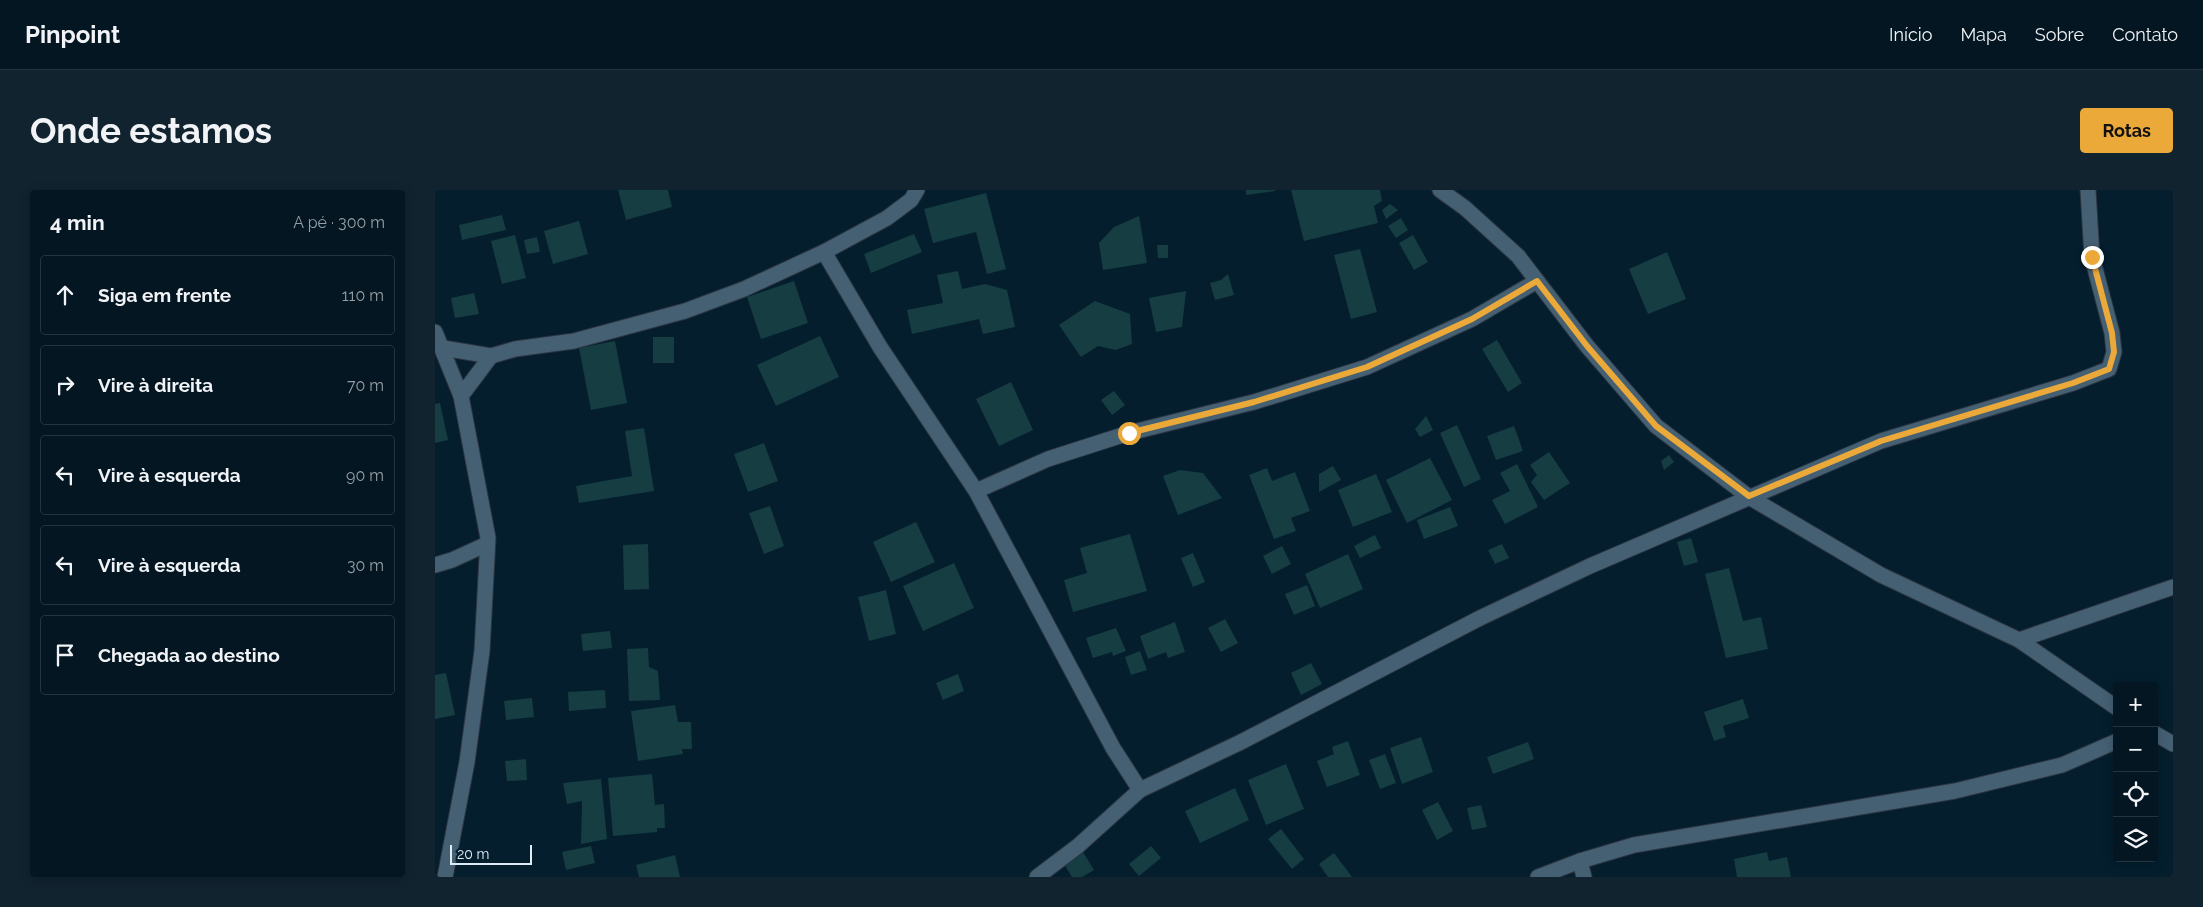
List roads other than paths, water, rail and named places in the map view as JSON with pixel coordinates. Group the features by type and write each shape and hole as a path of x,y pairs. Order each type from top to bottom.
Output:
{"street":[{"path":"443,348 491,356 515,349 574,342 685,311 744,289 824,252 887,218 911,200 917,190"},
{"path":"1037,877 1078,846 1140,790 1249,738 1480,618 1749,496 1881,441 2073,383 2109,369 2114,352 2112,333 2092,257 2088,190"},
{"path":"1442,191 1465,208 1518,256 1587,346 1656,426 1749,496 1881,575 2019,640 2113,705"},
{"path":"824,252 880,347 976,491 1113,748 1140,790"},
{"path":"976,491 1048,458 1129,433 1254,402 1367,367 1472,319 1537,281"},
{"path":"435,332 461,396 487,529 482,650 467,762 445,877"},
{"path":"461,396 491,356"},
{"path":"435,566 487,544"},
{"path":"2019,640 2173,587"},
{"path":"2158,735 2173,744"},
{"path":"1538,877 1579,861 1634,845 1955,791 2062,765 2113,743"},
{"path":"1579,861 1584,877"}]}
